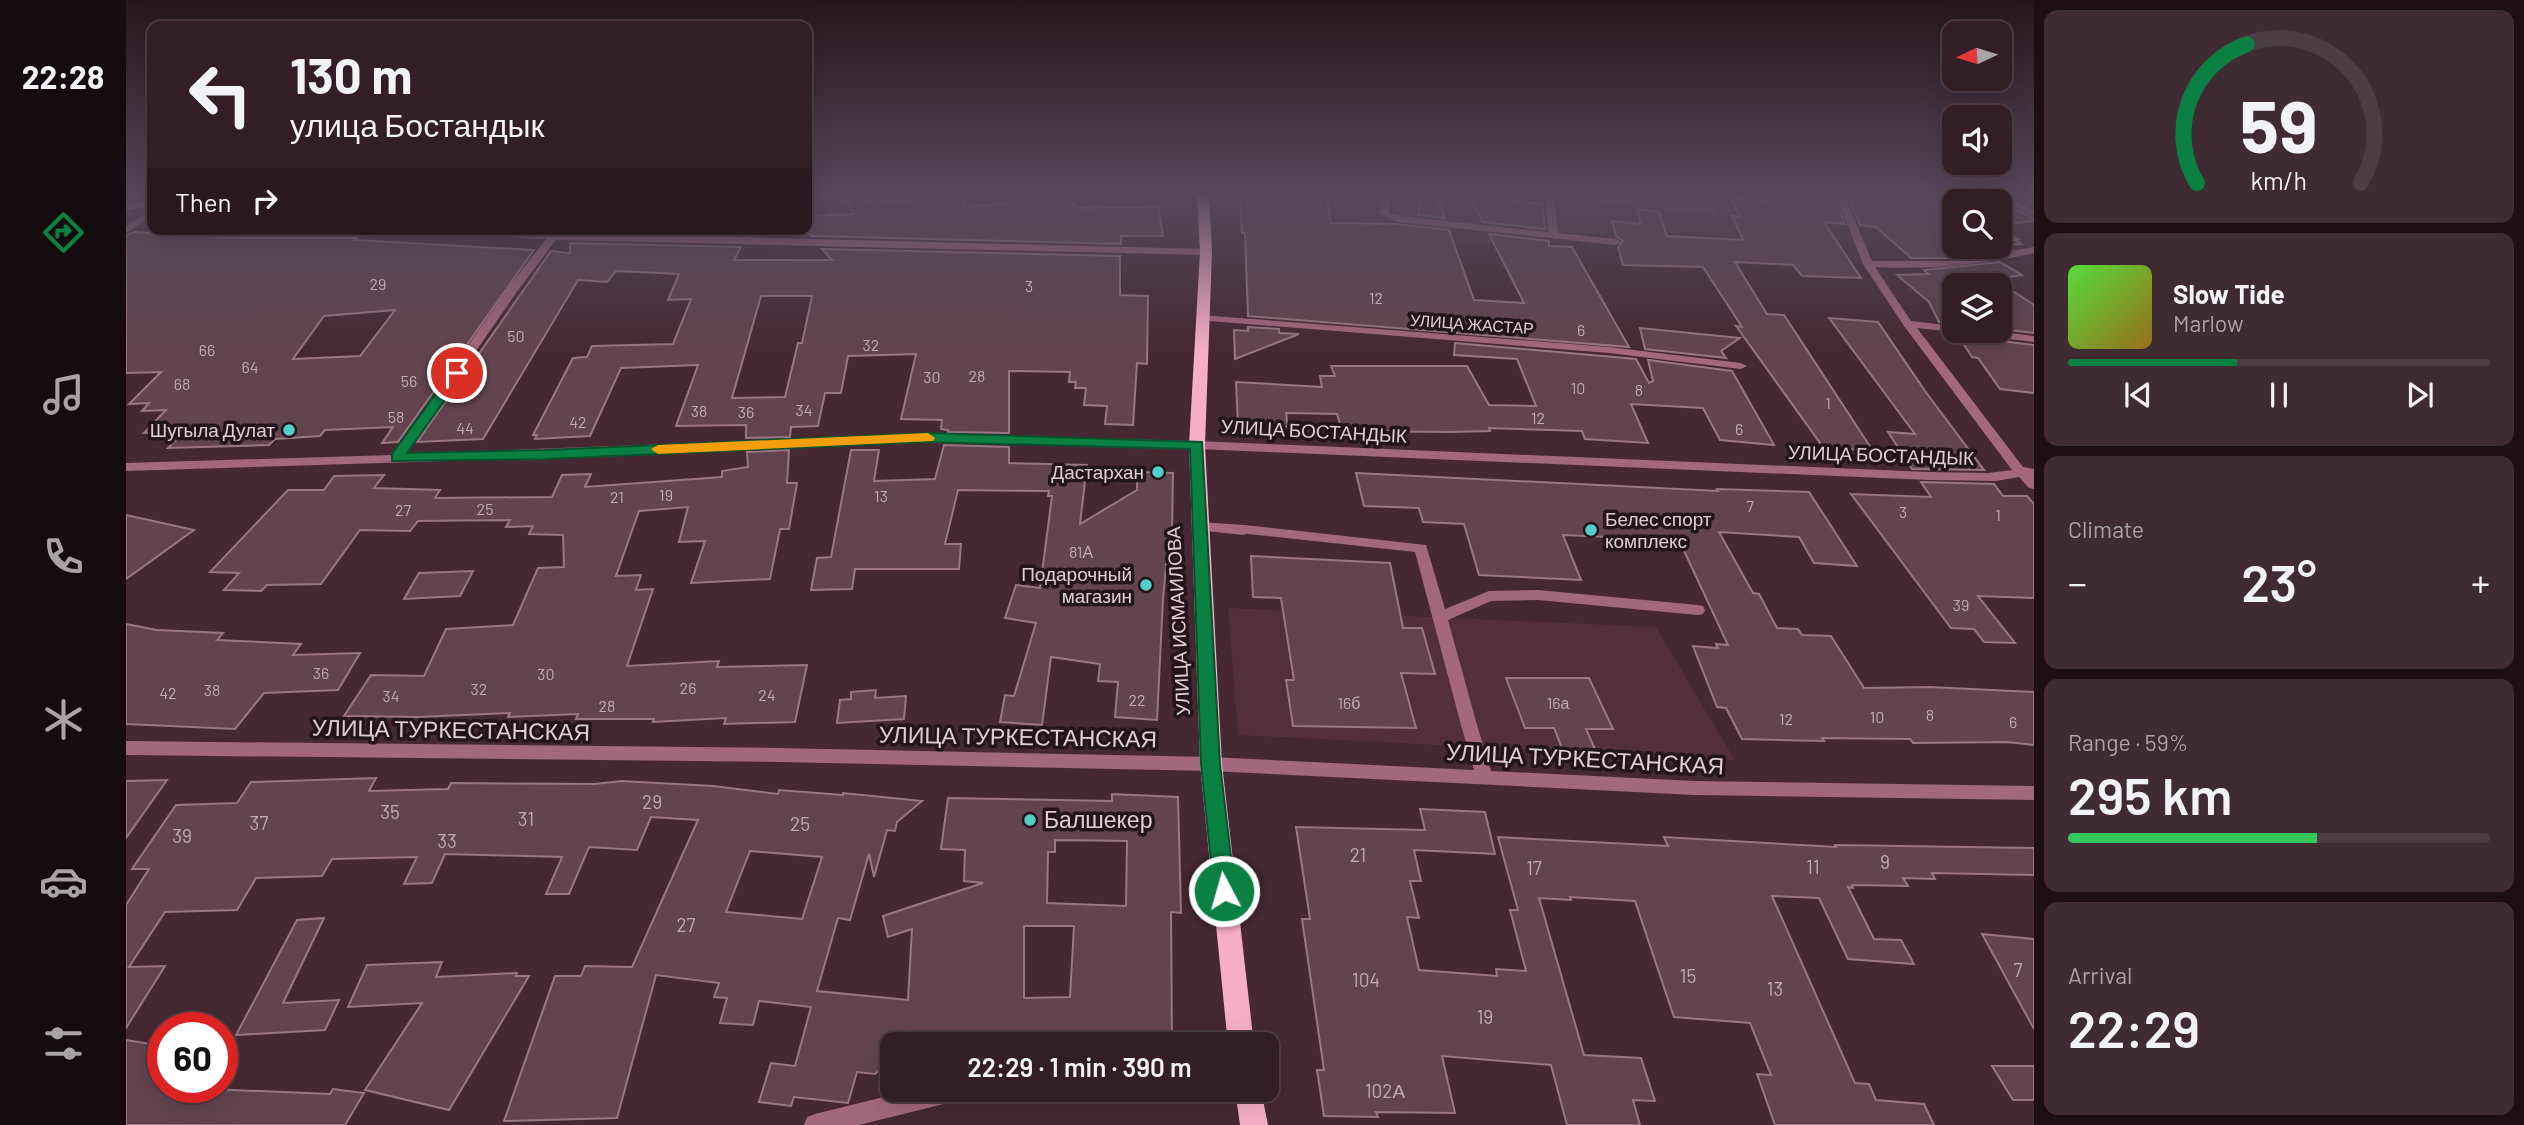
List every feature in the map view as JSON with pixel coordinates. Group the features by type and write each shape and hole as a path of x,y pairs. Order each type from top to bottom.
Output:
{"main road":[{"name":"УЛИЦА ИСМАИЛОВА","path":"1206,248 1197,445 1200,527 1211,764 1240,1032"},
{"path":"1250,1102 1254,1125"}],"street":[{"path":"397,457 544,248"},
{"path":"1010,248 1206,252"},
{"path":"1861,248 1868,264 1908,324 2019,470 2034,485"},
{"path":"1868,264 1915,267 1967,263 2034,250"},
{"name":"УЛИЦА ЖАСТАР","path":"1201,318 1609,350 1741,366"},
{"path":"1908,324 1942,328"},
{"path":"2012,336 2034,338"},
{"name":"УЛИЦА БОСТАНДЫК","path":"126,467 546,454 927,438 1197,445 1916,476 1994,477 2009,476 2019,470"},
{"path":"2019,470 2034,473"},
{"path":"1200,527 1421,548 1484,776"},
{"path":"1440,617 1489,596 1538,595 1698,610"},
{"name":"УЛИЦА ТУРКЕСТАНСКАЯ","path":"126,748 778,755 1211,764 1695,788 2034,793"},
{"path":"815,1125 908,1102"}],"shaded area":[{"path":"1228,608 1656,627 1735,760 1238,735"}],"building":[{"path":"126,248 489,248 534,250 398,442 382,443 393,427 325,430 320,436 275,439 269,445 168,448 184,431 144,433 166,410 142,411 149,403 129,404 161,372 126,373","holes":["395,310 360,356 293,359 324,316"]},
{"path":"570,248 741,248 734,260 832,260 822,249 1120,256 1120,295 1148,296 1147,364 1137,363 1133,425 1105,424 1107,406 1084,405 1086,388 1075,388 1076,382 1069,382 1070,372 1009,371 1009,433 948,432 941,429 942,420 901,419 916,354 848,356 841,393 825,393 818,426 791,427 790,437 746,438 746,425 676,426 698,365 621,368 590,436 535,439 537,435 533,435 573,358 587,357 592,346 673,344 691,299 668,300 679,274 616,271 607,282 578,280 483,439 417,442 551,251 570,253","holes":["761,296 812,296 802,343 798,343 785,397 732,398"]},
{"path":"1246,248 1455,248 1474,300 1524,303 1496,248 1572,248 1629,347 1248,316"},
{"path":"1618,248 1841,248 1861,278 1802,276 1793,265 1735,262 1767,314 1784,315 1873,451 1823,447 1736,326 1742,327 1703,267 1623,265"},
{"path":"1899,248 1942,248 1942,258 1911,258"},
{"path":"2000,262 2022,275 1942,273 1942,322 1939,322 1929,302 1897,275 1928,274 1924,270"},
{"path":"2012,290 2034,305 2034,333 2012,330"},
{"path":"1829,318 1878,322 1984,470 1912,469 1888,432 1915,434"},
{"path":"1248,327 1279,329 1279,333 1299,334 1235,359 1234,330 1248,331"},
{"path":"1640,328 1740,338 1721,351 1726,358 1645,349"},
{"path":"1455,343 1636,359 1649,383 1653,381 1648,360 1732,371 1774,445 1720,440 1703,408 1631,404 1648,443 1585,439 1582,431 1489,428 1490,431 1450,432 1342,431 1337,414 1286,413 1288,427 1238,425 1236,382 1322,387 1320,376 1335,376 1331,366 1467,366 1489,405 1536,406 1517,359 1454,355"},
{"path":"1963,343 2034,345 2034,393 2000,389 1978,358 1972,357"},
{"path":"944,445 1009,447 1009,463 1087,465 1080,524 1137,490 1137,472 1173,473 1172,533 1169,533 1163,599 1157,720 1115,717 1118,682 1098,681 1100,664 1051,657 1042,725 1000,722 1005,695 1014,696 1036,623 1005,618 1016,585 1040,588 1052,496 1048,496 1049,491 958,490 945,544 961,544 959,569 855,569 852,589 811,590 817,558 831,557 851,450 879,450 874,481 935,479"},
{"path":"789,450 787,483 797,483 789,529 780,529 770,579 691,583 705,541 679,542 688,507 639,511 616,576 641,575 636,590 653,589 627,666 719,661 717,667 807,665 795,722 724,724 726,718 653,722 654,719 576,719 578,714 508,717 510,713 418,717 344,716 371,675 424,676 446,629 513,625 538,568 564,567 563,535 529,534 533,526 506,527 510,520 418,521 410,531 360,530 321,584 267,585 261,591 224,590 239,573 210,572 288,490 324,490 334,476 384,475 374,488 440,490 435,498 552,497 562,475 591,474 585,487 722,477 722,471 748,467 747,452"},
{"path":"1356,473 1718,491 1717,489 1809,492 1857,566 1814,563 1799,537 1719,532 1753,593 1759,594 1777,628 1798,629 1802,635 1831,636 1864,688 1930,687 2034,692 2034,745 2007,742 1913,743 1910,739 1742,739 1726,708 1717,707 1693,646 1718,648 1716,644 1728,645 1679,540 1563,535 1581,580 1479,575 1464,524 1423,522 1419,508 1364,506"},
{"path":"1921,482 1994,484 2003,496 2027,496 2034,504 2034,598 1978,596 2015,643 1984,642 1974,629 1951,628 1851,494 1931,497"},
{"path":"126,515 194,530 126,579"},
{"path":"1251,556 1390,563 1403,628 1422,628 1435,674 1401,673 1416,728 1293,726 1286,680 1294,680 1281,598 1253,597"},
{"path":"473,571 460,596 404,599 419,573"},
{"path":"126,624 157,630 223,633 217,640 301,644 293,655 360,653 338,690 264,693 235,729 126,724"},
{"path":"1506,678 1589,678 1613,729 1586,729 1598,756 1565,756 1554,728 1525,728"},
{"path":"876,690 875,698 906,696 904,719 837,723 840,700 851,699 851,692"},
{"path":"376,778 369,791 448,789 451,783 595,784 621,781 713,786 778,794 779,790 843,793 922,801 897,822 895,831 887,830 874,877 869,854 850,920 838,918 817,991 908,1000 912,929 888,937 883,916 983,883 964,881 965,850 941,849 948,798 1112,801 1112,794 1178,797 1181,913 1171,912 1172,1032 880,1032 880,1070 875,1074 857,1072 848,1103 794,1097 791,1106 759,1102 771,1063 795,1066 811,1007 759,1001 753,1025 720,1023 727,998 714,997 719,983 656,975 617,1118 504,1121 555,976 581,976 585,966 632,967 698,820 651,817 637,850 589,847 569,894 546,894 562,857 445,854 432,883 404,884 417,857 332,859 322,876 256,878 237,910 165,912 129,967 165,966 126,1028 126,905 149,869 132,869 176,805 237,803 251,782","holes":["1055,840 1127,841 1126,906 1047,903 1048,852 1055,852","750,851 822,857 802,919 726,912","1024,926 1074,926 1070,997 1024,998"]},
{"path":"167,780 126,838 126,781"},
{"path":"1420,809 1485,812 1495,854 1414,850 1421,881 1410,881 1419,918 1407,917 1419,970 1497,976 1496,969 1526,971 1510,910 1518,910 1498,837 1668,846 1664,837 1836,847 1835,845 2034,848 2034,875 1932,873 1935,879 1903,878 1908,886 1848,887 1874,939 1901,940 1914,964 1848,959 1819,898 1772,896 1855,1083 1869,1084 1876,1100 1924,1104 1934,1125 1775,1125 1757,1074 1771,1075 1750,1023 1674,1017 1635,901 1570,897 1571,900 1539,898 1584,1055 1641,1058 1655,1101 1633,1100 1640,1125 1567,1125 1551,1065 1442,1056 1455,1113 1376,1112 1378,1117 1324,1116 1317,1070 1324,1070 1302,919 1310,919 1296,827 1425,830"},
{"path":"324,918 283,1003 339,1000 325,1030 238,1035 238,1031 297,920"},
{"path":"1982,934 2034,939 2034,1029"},
{"path":"442,962 436,977 517,973 516,976 529,976 449,1110 365,1090 422,1003 348,1007 367,965"},
{"path":"126,1040 147,1043 147,1103 238,1103 238,1090 330,1094 333,1089 364,1093 345,1125 126,1125"},
{"path":"1992,1066 2034,1066 2034,1100 2013,1100"}],"slow traffic":[{"path":"658,449 928,438"}],"place":[{"name":"Шугыла Дулат","path":"289,430"},
{"name":"Дастархан","path":"1158,472"},
{"name":"Белес спорт комплекс","path":"1591,530"},
{"name":"Подарочный магазин","path":"1146,585"},
{"name":"Балшекер","path":"1030,820"}],"route":[{"path":"457,373 397,457 546,454 927,438 1197,445 1211,764 1224,891"}]}
